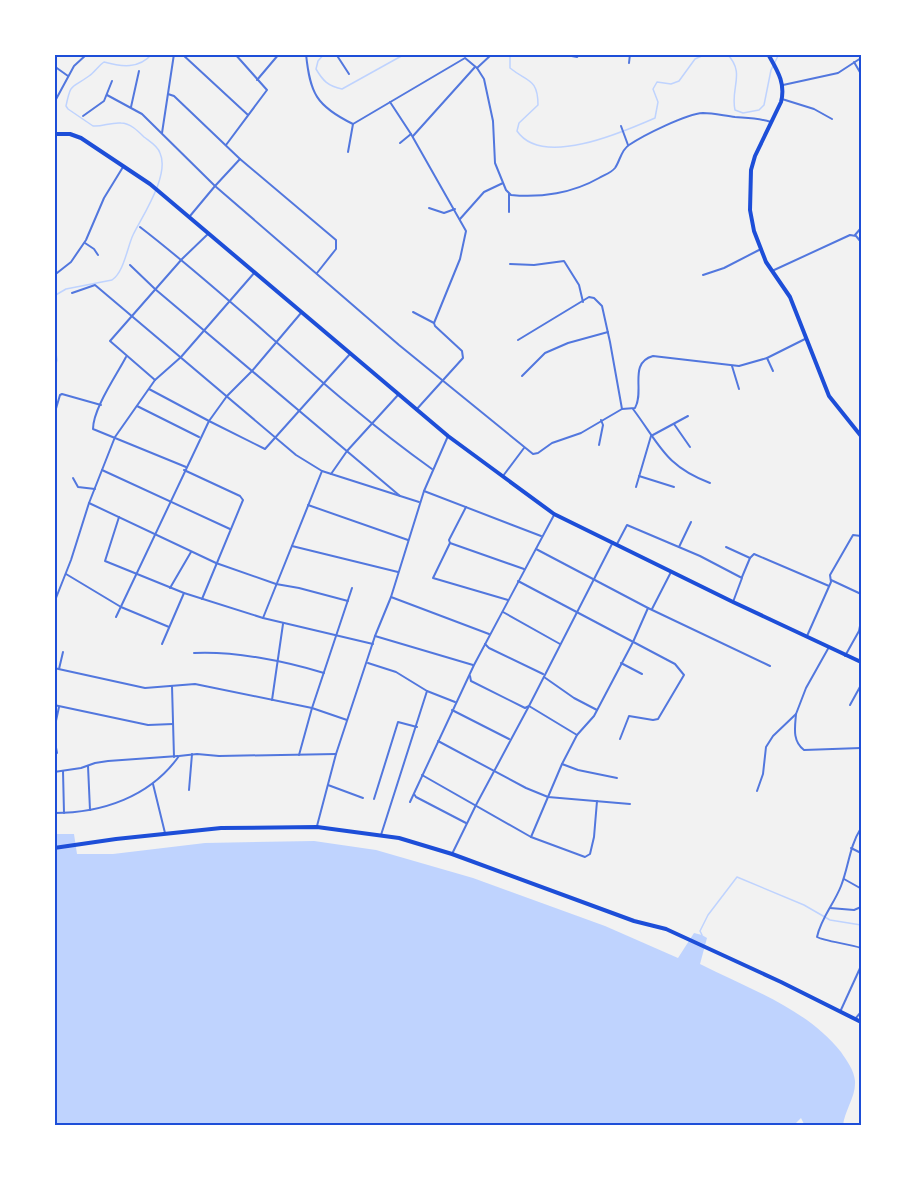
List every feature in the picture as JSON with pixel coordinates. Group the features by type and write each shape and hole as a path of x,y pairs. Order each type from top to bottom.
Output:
{"main road":[{"path":"768,55 783,85 782,99 755,156 751,170 750,210 759,249 790,297 829,396 861,436"},
{"path":"54,134 70,134 81,138 150,184 416,410 554,514 861,662"},
{"path":"54,848 221,828 317,827 399,838 452,854 634,921 666,929 861,1022"}],"street":[{"path":"54,103 74,66 87,54"},
{"path":"162,133 174,54"},
{"path":"182,54 248,114"},
{"path":"226,146 267,90 235,54"},
{"path":"257,80 279,54"},
{"path":"306,54 309,82 316,97 353,124"},
{"path":"336,54 349,74"},
{"path":"462,54 476,68 485,84 493,121 495,163 509,194 509,212"},
{"path":"400,143 412,135 492,54"},
{"path":"561,54 577,57 580,54"},
{"path":"628,63 630,54"},
{"path":"348,152 353,124 465,58"},
{"path":"783,85 838,73 861,58"},
{"path":"854,62 861,74"},
{"path":"54,66 68,76"},
{"path":"131,107 139,71"},
{"path":"83,116 101,104 112,81"},
{"path":"168,94 174,96 240,159 336,240 338,246 317,273"},
{"path":"107,95 142,114 215,186 442,381 533,454 537,454 552,443 573,436 622,409 633,409"},
{"path":"782,99 814,109 832,118"},
{"path":"390,102 455,209 466,233 460,259 434,322"},
{"path":"509,194 542,195 577,189 613,170 628,145 652,134 657,127 669,125 695,114 712,113 730,117 751,117 771,122"},
{"path":"622,128 628,145"},
{"path":"190,216 240,159"},
{"path":"57,273 71,262 85,243 104,198 123,167"},
{"path":"460,219 484,192 503,183"},
{"path":"429,208 444,213 455,209"},
{"path":"140,227 182,259 228,302 373,424 432,469"},
{"path":"772,271 855,235 861,228"},
{"path":"155,380 110,341 182,259 209,233"},
{"path":"855,235 861,242"},
{"path":"85,243 98,255"},
{"path":"703,275 724,268 759,249"},
{"path":"510,264 534,266 564,261 579,285 583,302"},
{"path":"130,265 155,289 400,496"},
{"path":"54,603 115,437 155,380 181,357 255,272"},
{"path":"72,293 94,285 296,455 321,471 420,502"},
{"path":"518,340 591,297 601,304 622,409"},
{"path":"413,312 434,322 435,326 463,354 462,359 416,410"},
{"path":"116,617 209,421 227,396 302,313"},
{"path":"522,375 545,353 568,343 608,332"},
{"path":"633,409 638,403 640,367 644,359 650,356 732,366 767,358 807,338"},
{"path":"149,389 263,449 268,447 350,354"},
{"path":"127,356 100,405 93,429 185,469 243,498 202,599"},
{"path":"767,358 773,371"},
{"path":"732,366 740,389"},
{"path":"55,412 60,395 63,394 100,405"},
{"path":"331,474 347,451 398,395"},
{"path":"137,406 200,438"},
{"path":"633,409 651,436 675,464 690,475 710,483"},
{"path":"636,487 651,436 688,416"},
{"path":"599,445 603,428 601,420"},
{"path":"674,424 690,447"},
{"path":"317,827 336,754 368,663 375,636 391,597 432,469 448,436"},
{"path":"503,476 524,448"},
{"path":"102,470 231,530"},
{"path":"263,618 321,471"},
{"path":"639,476 674,487"},
{"path":"73,478 78,487 94,489"},
{"path":"424,491 542,537"},
{"path":"89,503 216,563 276,584 348,601"},
{"path":"309,505 408,540"},
{"path":"466,507 433,578 508,601"},
{"path":"411,802 474,665 554,514"},
{"path":"119,518 105,561 202,599 283,624 373,645"},
{"path":"679,547 691,522"},
{"path":"452,854 493,770 529,706 593,580 627,525 742,578"},
{"path":"807,636 829,586 831,575 853,535 861,536"},
{"path":"450,543 524,569"},
{"path":"292,546 398,572"},
{"path":"726,547 750,558"},
{"path":"536,549 593,580 770,666"},
{"path":"170,588 191,552"},
{"path":"733,602 753,554 829,586"},
{"path":"531,837 577,735 597,710 671,571"},
{"path":"66,574 121,607 169,627"},
{"path":"831,580 861,594"},
{"path":"518,581 675,664 684,674 658,719 629,716 620,740"},
{"path":"299,755 312,708 352,588"},
{"path":"162,644 184,593"},
{"path":"391,597 490,635"},
{"path":"502,612 560,644"},
{"path":"845,656 860,630 861,621"},
{"path":"272,700 283,624"},
{"path":"375,636 474,665"},
{"path":"485,644 544,675 574,698 597,710"},
{"path":"829,647 806,688 796,714 795,737 799,746 804,750 861,748"},
{"path":"59,669 63,652"},
{"path":"195,653 216,652 277,662 324,673"},
{"path":"368,663 396,672 427,691 456,703"},
{"path":"621,663 642,674"},
{"path":"54,668 149,689 195,684 312,708 347,720"},
{"path":"470,676 471,681 525,708 529,706 577,735"},
{"path":"850,705 861,685"},
{"path":"54,813 102,808 139,794 172,766 177,756 172,686"},
{"path":"381,836 427,691"},
{"path":"54,705 148,725 173,724"},
{"path":"54,730 59,707"},
{"path":"452,710 510,739"},
{"path":"756,791 763,774 766,747 773,736 796,714"},
{"path":"374,799 398,722 417,728"},
{"path":"54,737 57,753"},
{"path":"438,741 526,788 548,797 630,804"},
{"path":"54,772 108,761 192,754 336,754"},
{"path":"189,790 192,754"},
{"path":"562,764 578,770 618,778"},
{"path":"88,766 90,810"},
{"path":"63,771 64,813"},
{"path":"422,776 476,804 502,823 531,837 587,857 590,854 594,837 597,801"},
{"path":"152,783 165,833"},
{"path":"328,785 363,798"},
{"path":"414,794 466,823"},
{"path":"861,828 851,848 844,879 818,933 818,938 844,942 861,948"},
{"path":"851,848 861,853"},
{"path":"844,879 860,888"},
{"path":"830,908 854,910 861,907"},
{"path":"840,1012 861,966"},
{"path":"855,1019 861,1012"}],"water":[{"path":"54,834 74,834 77,854 113,854 205,843 314,841 376,850 473,878 605,926 678,958 694,933 702,935 707,938 700,964 794,1011 811,1023 841,1052 852,1069 855,1081 854,1093 843,1126 805,1126 801,1118 793,1126 54,1126"}],"waterway":[{"path":"54,296 66,289 112,280 116,276 133,235 154,195 162,162 157,148 128,124 93,126 68,109 66,106 69,93 73,87 104,62 130,66 142,62 152,54"},
{"path":"324,54 318,61 316,69 326,82 342,89 405,54"},
{"path":"510,54 510,68 534,85 538,105 519,123 517,131 529,142 545,147 583,144 655,118 658,102 653,89 657,82 671,84 679,81 695,59 706,54"},
{"path":"727,54 733,61 737,74 734,95 735,110 743,113 759,110 764,105 771,70 779,54"},
{"path":"54,340 57,360 54,371"},
{"path":"702,935 700,931 708,915 737,877 804,905 830,920 861,925"}]}
